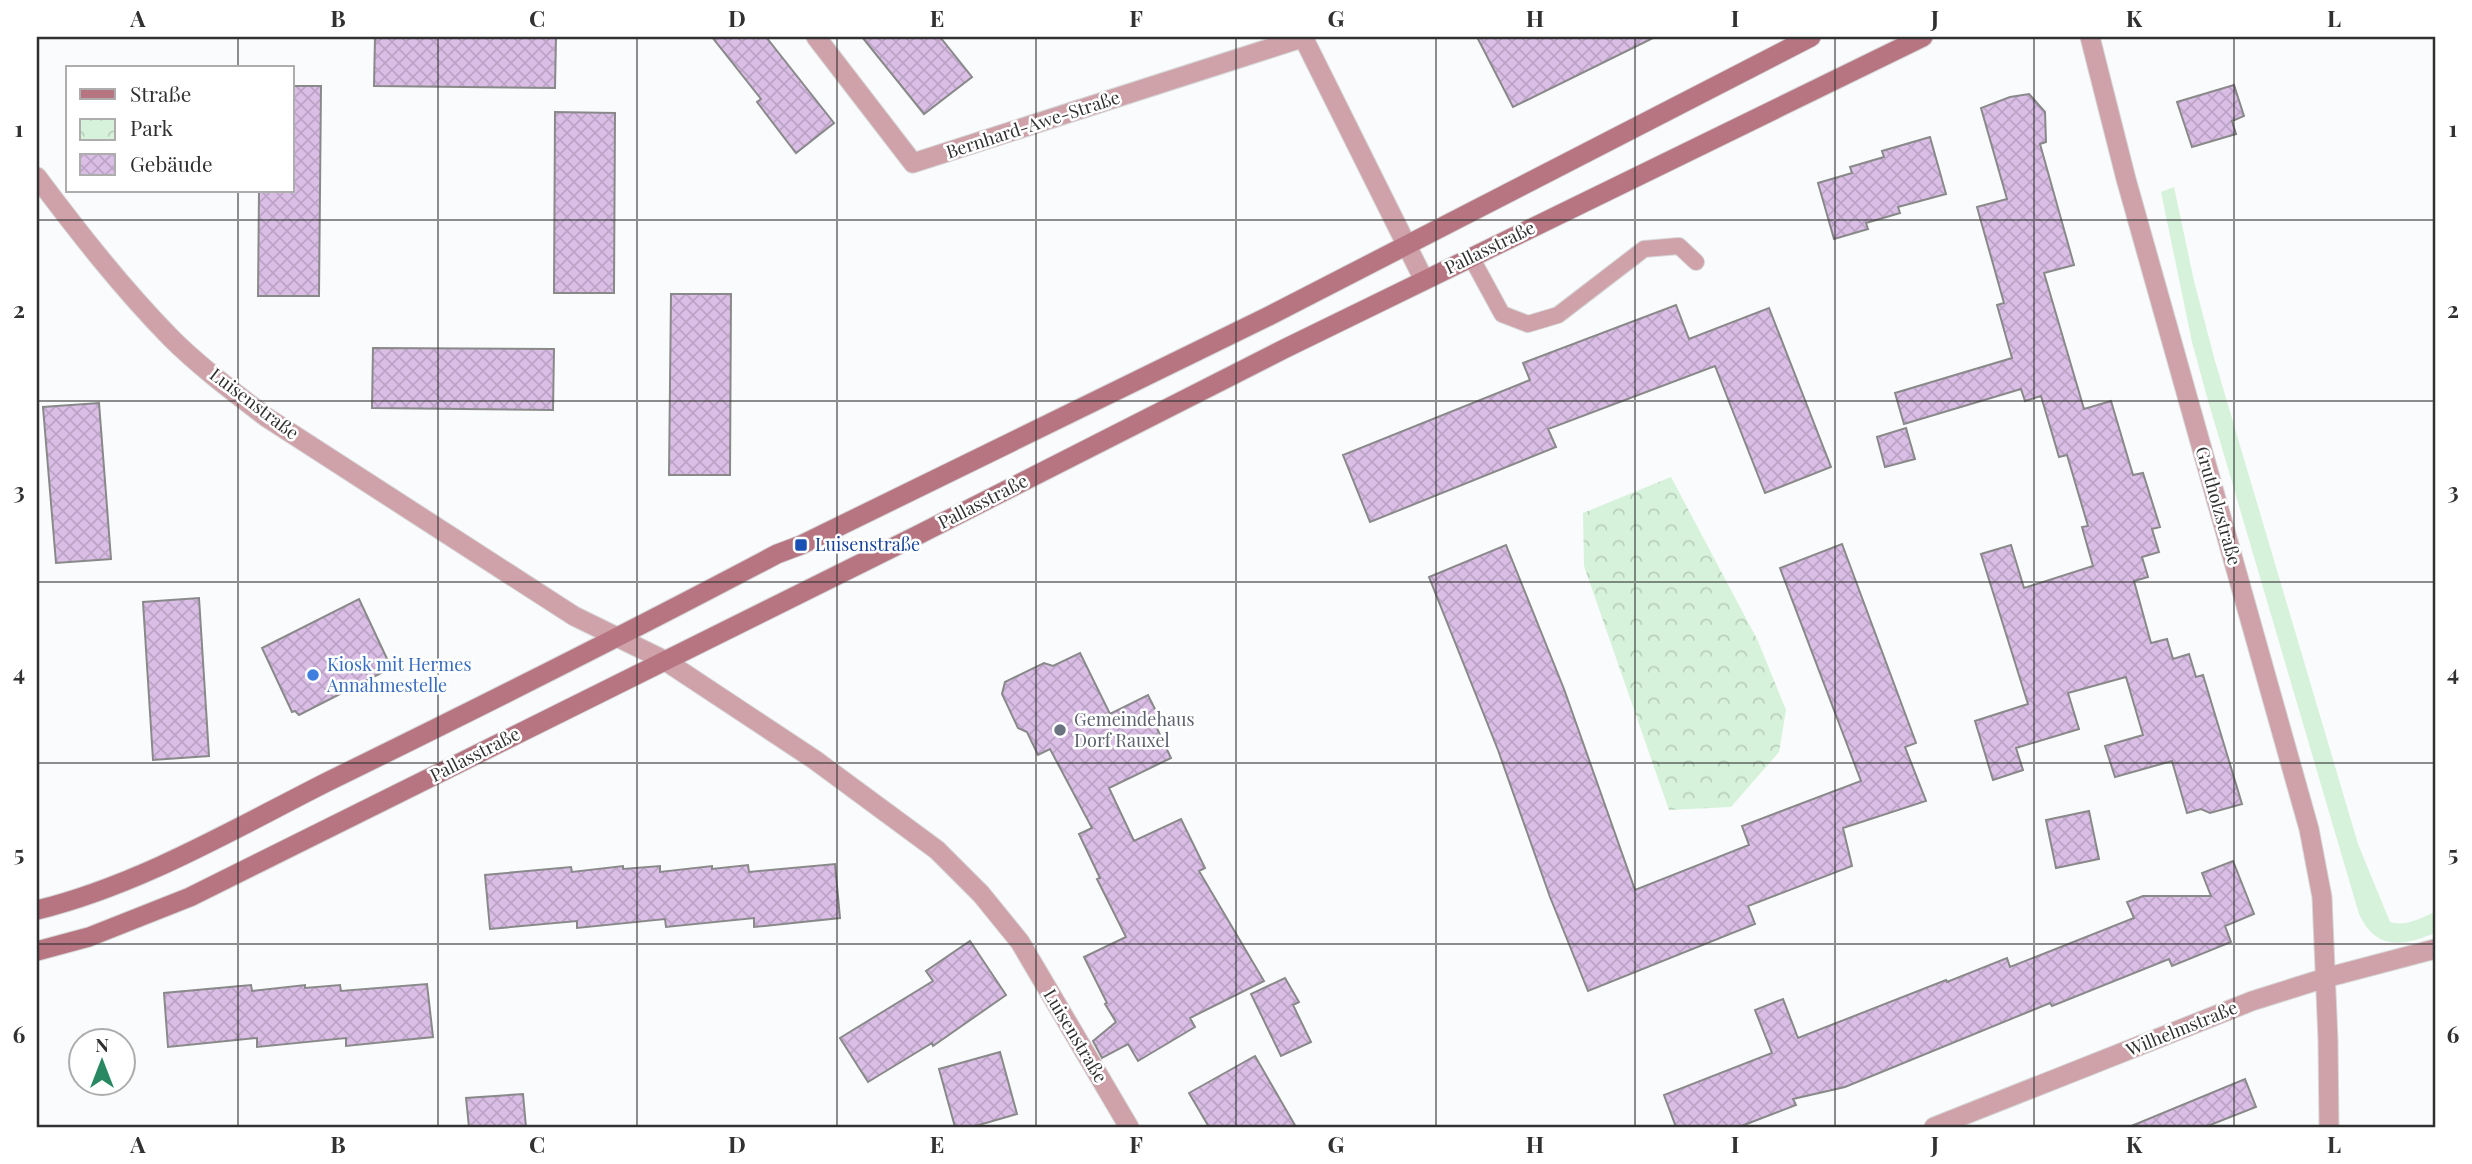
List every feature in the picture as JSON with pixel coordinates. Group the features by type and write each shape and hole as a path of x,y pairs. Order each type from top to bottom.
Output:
{"main road":[{"path":"37,910 74,901 173,859 617,639 777,554 801,545 1257,322 1811,37"},
{"name":"Pallasstraße","path":"37,951 89,937 190,897 1424,280 1923,37"}],"street":[{"name":"Bernhard-Awe-Straße","path":"816,37 913,163 1304,37 1424,280"},
{"name":"Grutholzstraße","path":"2090,37 2129,192 2309,829 2322,897 2329,1127"},
{"name":"Luisenstraße","path":"37,177 89,248 172,339 266,417 574,616 664,660 815,760 937,850 981,894 1020,942 1129,1127"},
{"name":"Wilhelmstraße","path":"1934,1127 2252,1001 2325,978 2435,949"}],"lane":[{"path":"1471,257 1502,314 1528,324 1558,315 1644,249 1679,246 1696,262"}],"green space":[{"path":"2174,187 2215,361 2358,844 2390,922 2408,923 2435,912 2435,933 2412,941 2382,940 2366,926 2359,914 2192,342 2161,192"},
{"path":"1671,477 1758,641 1786,710 1779,752 1731,807 1669,810 1584,566 1583,513"}],"building":[{"path":"375,37 556,37 555,88 374,86"},
{"path":"712,37 766,37 834,123 796,153 757,102 761,99"},
{"path":"862,37 940,37 972,77 924,114"},
{"path":"1477,37 1655,37 1513,107"},
{"path":"2234,85 2244,116 2232,121 2236,134 2192,147 2177,102"},
{"path":"294,86 321,86 319,296 258,296 259,192 294,192"},
{"path":"2029,94 2045,112 2046,142 2040,144 2074,265 2044,273 2084,409 2111,401 2133,475 2143,473 2160,527 2152,529 2159,552 2142,557 2148,577 2134,581 2151,643 2167,639 2173,659 2189,654 2196,677 2203,675 2242,804 2210,813 2201,809 2187,813 2172,761 2115,777 2105,746 2143,735 2126,677 2068,693 2079,729 2016,748 2023,770 1993,780 1975,721 2028,704 1981,554 2011,545 2024,588 2093,566 2082,527 2088,526 2067,455 2059,457 2041,396 2025,401 2021,389 1904,424 1895,393 2012,358 1997,305 2004,303 1977,207 2007,199 1981,108 2010,97"},
{"path":"555,112 615,113 614,293 554,293"},
{"path":"1930,137 1946,194 1898,207 1900,213 1866,223 1868,229 1834,239 1818,183 1852,173 1850,167 1884,157 1882,151"},
{"path":"671,294 731,294 730,475 669,475"},
{"path":"1676,305 1689,339 1769,308 1831,467 1765,493 1715,366 1548,429 1556,447 1370,522 1343,455 1530,380 1523,363"},
{"path":"373,348 554,349 553,410 372,408"},
{"path":"99,403 111,559 56,563 43,407"},
{"path":"1906,428 1915,459 1885,467 1877,437"},
{"path":"1842,544 1916,743 1905,747 1926,801 1843,828 1852,866 1748,906 1755,924 1588,991 1550,897 1498,750 1429,577 1506,545 1564,689 1635,890 1749,845 1742,826 1861,781 1780,568"},
{"path":"199,598 209,756 153,760 143,602"},
{"path":"359,599 389,663 385,666 387,670 299,715 295,711 292,712 262,648"},
{"path":"1080,653 1110,714 1148,695 1160,719 1154,722 1171,758 1109,788 1134,841 1181,819 1205,868 1199,871 1264,981 1190,1018 1195,1027 1138,1061 1128,1044 1102,1058 1093,1041 1116,1022 1084,957 1126,937 1097,879 1100,878 1079,834 1092,828 1050,749 1038,755 1027,732 1018,728 1002,694 1005,682 1044,663 1053,666"},
{"path":"2089,811 2099,859 2056,868 2046,820"},
{"path":"2233,861 2254,914 2225,926 2231,942 2172,966 2169,959 2052,1006 2050,1003 1845,1087 1793,1099 1796,1105 1739,1127 1676,1127 1664,1095 1772,1053 1755,1010 1783,999 1798,1038 2007,958 2010,967 2134,918 2127,902 2143,896 2211,896 2202,873"},
{"path":"835,864 840,918 754,927 754,918 666,927 665,919 577,928 577,921 490,929 485,875 571,867 572,872 623,866 623,869 660,866 660,872 748,865 749,872"},
{"path":"970,941 1006,995 933,1046 932,1043 868,1082 840,1038 933,981 926,971"},
{"path":"1285,978 1299,1002 1293,1005 1311,1042 1281,1056 1251,994"},
{"path":"427,984 433,1037 346,1046 346,1038 257,1047 257,1038 168,1047 164,993 251,985 252,991 305,985 305,988 340,985 341,991"},
{"path":"1000,1052 1017,1114 972,1127 955,1127 939,1069"},
{"path":"1255,1056 1296,1127 1209,1127 1189,1093"},
{"path":"2245,1079 2256,1107 2205,1127 2129,1127"},
{"path":"523,1094 526,1127 469,1127 466,1098"}],"place":[{"name":"Luisenstraße","path":"801,545"},
{"name":"Kiosk mit Hermes Annahmestelle","path":"313,675"},
{"name":"Gemeindehaus Dorf Rauxel","path":"1060,730"}]}
